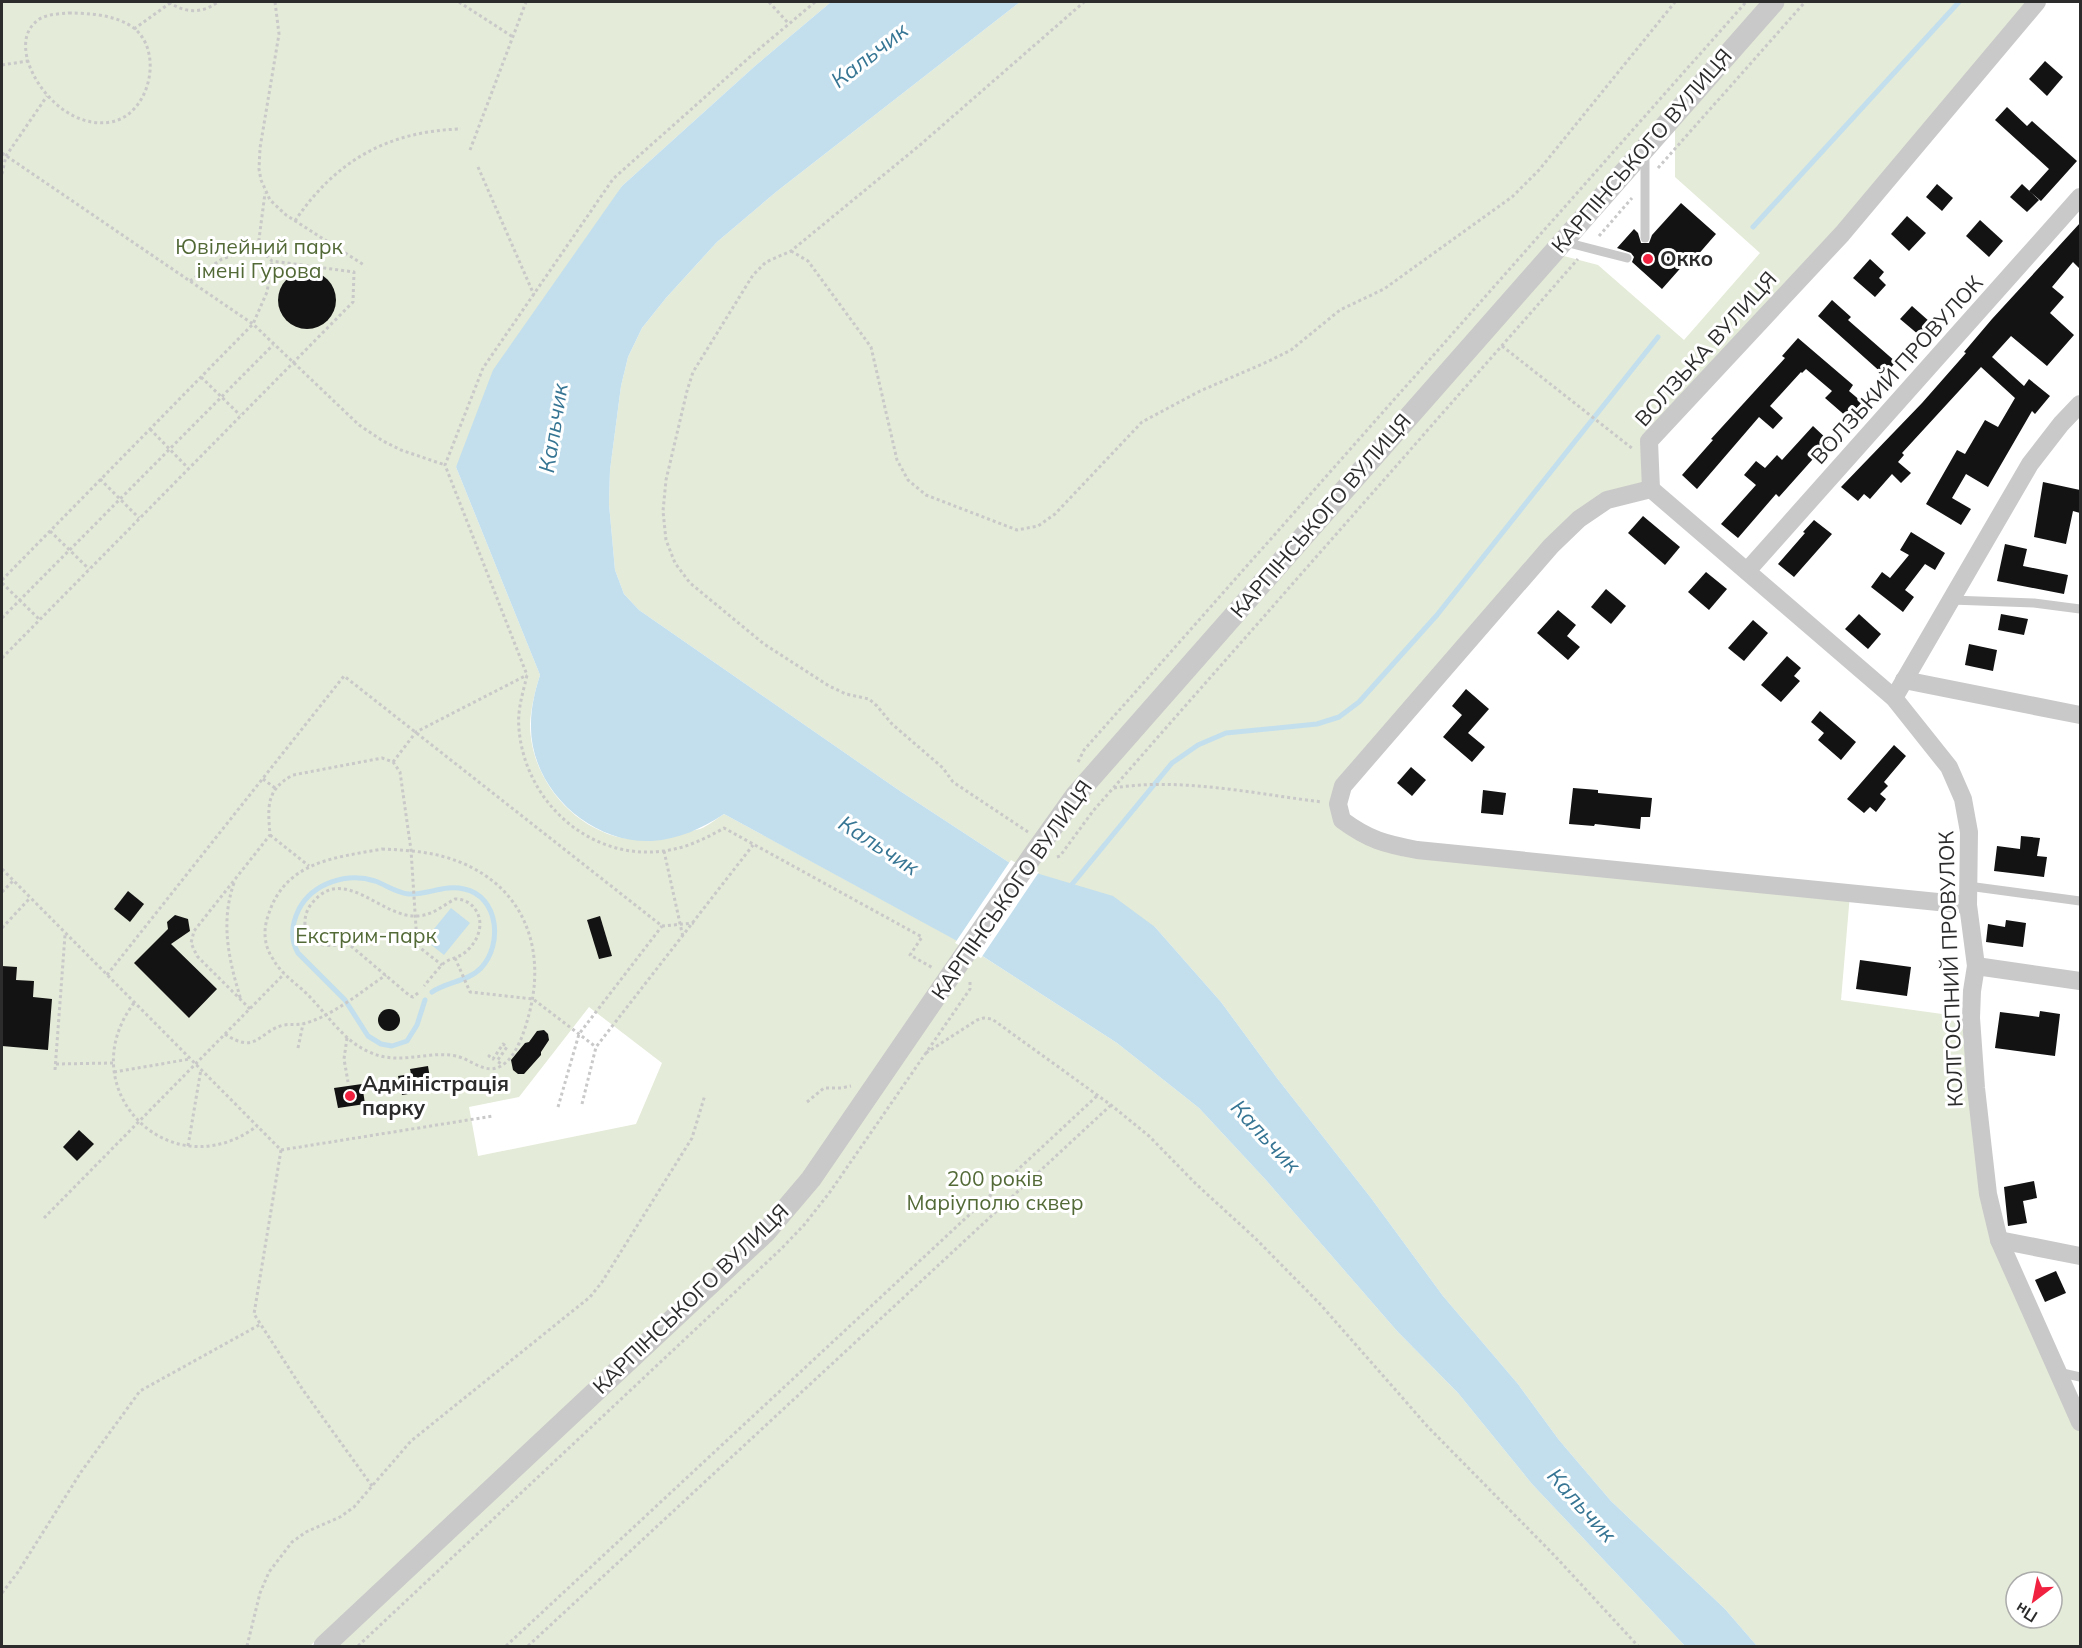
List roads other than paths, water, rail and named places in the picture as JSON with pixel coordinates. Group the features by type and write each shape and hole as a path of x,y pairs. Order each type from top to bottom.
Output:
{"street":[{"name":"КАРПІНСЬКОГО ВУЛИЦЯ","path":"324,1647 780,1216 811,1179 1032,855 1082,788 1774,2"},
{"name":"ВОЛЗЬКА ВУЛИЦЯ","path":"1652,489 1648,441 1842,234 2037,2"},
{"name":"ВОЛЗЬКИЙ ПРОВУЛОК","path":"1748,572 2080,197"},
{"path":"1894,698 2030,464 2080,404"},
{"name":"КОЛГОСПНИЙ ПРОВУЛОК","path":"1652,489 1894,698 1949,768 1963,799 1969,832 1968,905 1976,966 1971,1018 1988,1194 1999,1240 2080,1422"},
{"path":"1652,489 1607,500 1579,519 1551,546 1343,786 1340,812 1361,834 1377,841 1417,850 1968,905"},
{"path":"1904,680 2080,715"},
{"path":"1976,966 2080,981"},
{"path":"1999,1240 2080,1256"}],"lane":[{"path":"1645,147 1645,238"},
{"path":"1563,242 1627,258"},
{"path":"1951,600 2034,603 2080,609"},
{"path":"1968,886 2080,901"},
{"path":"2058,1372 2080,1377"}],"water":[{"name":"Кальчик","path":"831,2 1020,2 776,192 717,242 642,328 628,357 621,386 610,470 609,504 615,570 624,594 639,610 900,791 1016,867 1113,896 1155,927 1221,1002 1443,1296 1518,1384 1559,1440 1611,1501 1725,1609 1757,1646 1685,1646 1532,1484 1458,1393 1397,1331 1265,1179 1199,1108 1117,1043 970,948 724,814 681,836 652,841 629,839 606,833 586,822 567,807 552,789 540,769 533,747 531,724 540,675 456,467 493,370 622,186 755,66"},
{"path":"451,908 470,923 444,955 425,940"}],"waterway":[{"path":"1753,227 1959,2"},
{"path":"1069,888 1172,763 1198,745 1226,733 1317,724 1339,717 1359,702 1437,615 1658,337"},
{"path":"425,1000 417,1025 407,1041 392,1046 381,1044 368,1036 345,1000 295,948 293,925 305,900 322,886 353,878 375,881 396,891 409,894 450,888 476,893 491,911 495,935 493,947 488,958 476,972 432,992"}],"place":[{"name":"Окко","path":"1648,259"},
{"name":"Адміністрація парку","path":"350,1096"}],"park label":[{"name":"Ювілейний парк імені Гурова","path":"259,259"},
{"name":"Екстрим-парк","path":"366,936"},
{"name":"200 років Маріуполю сквер","path":"995,1191"}]}
